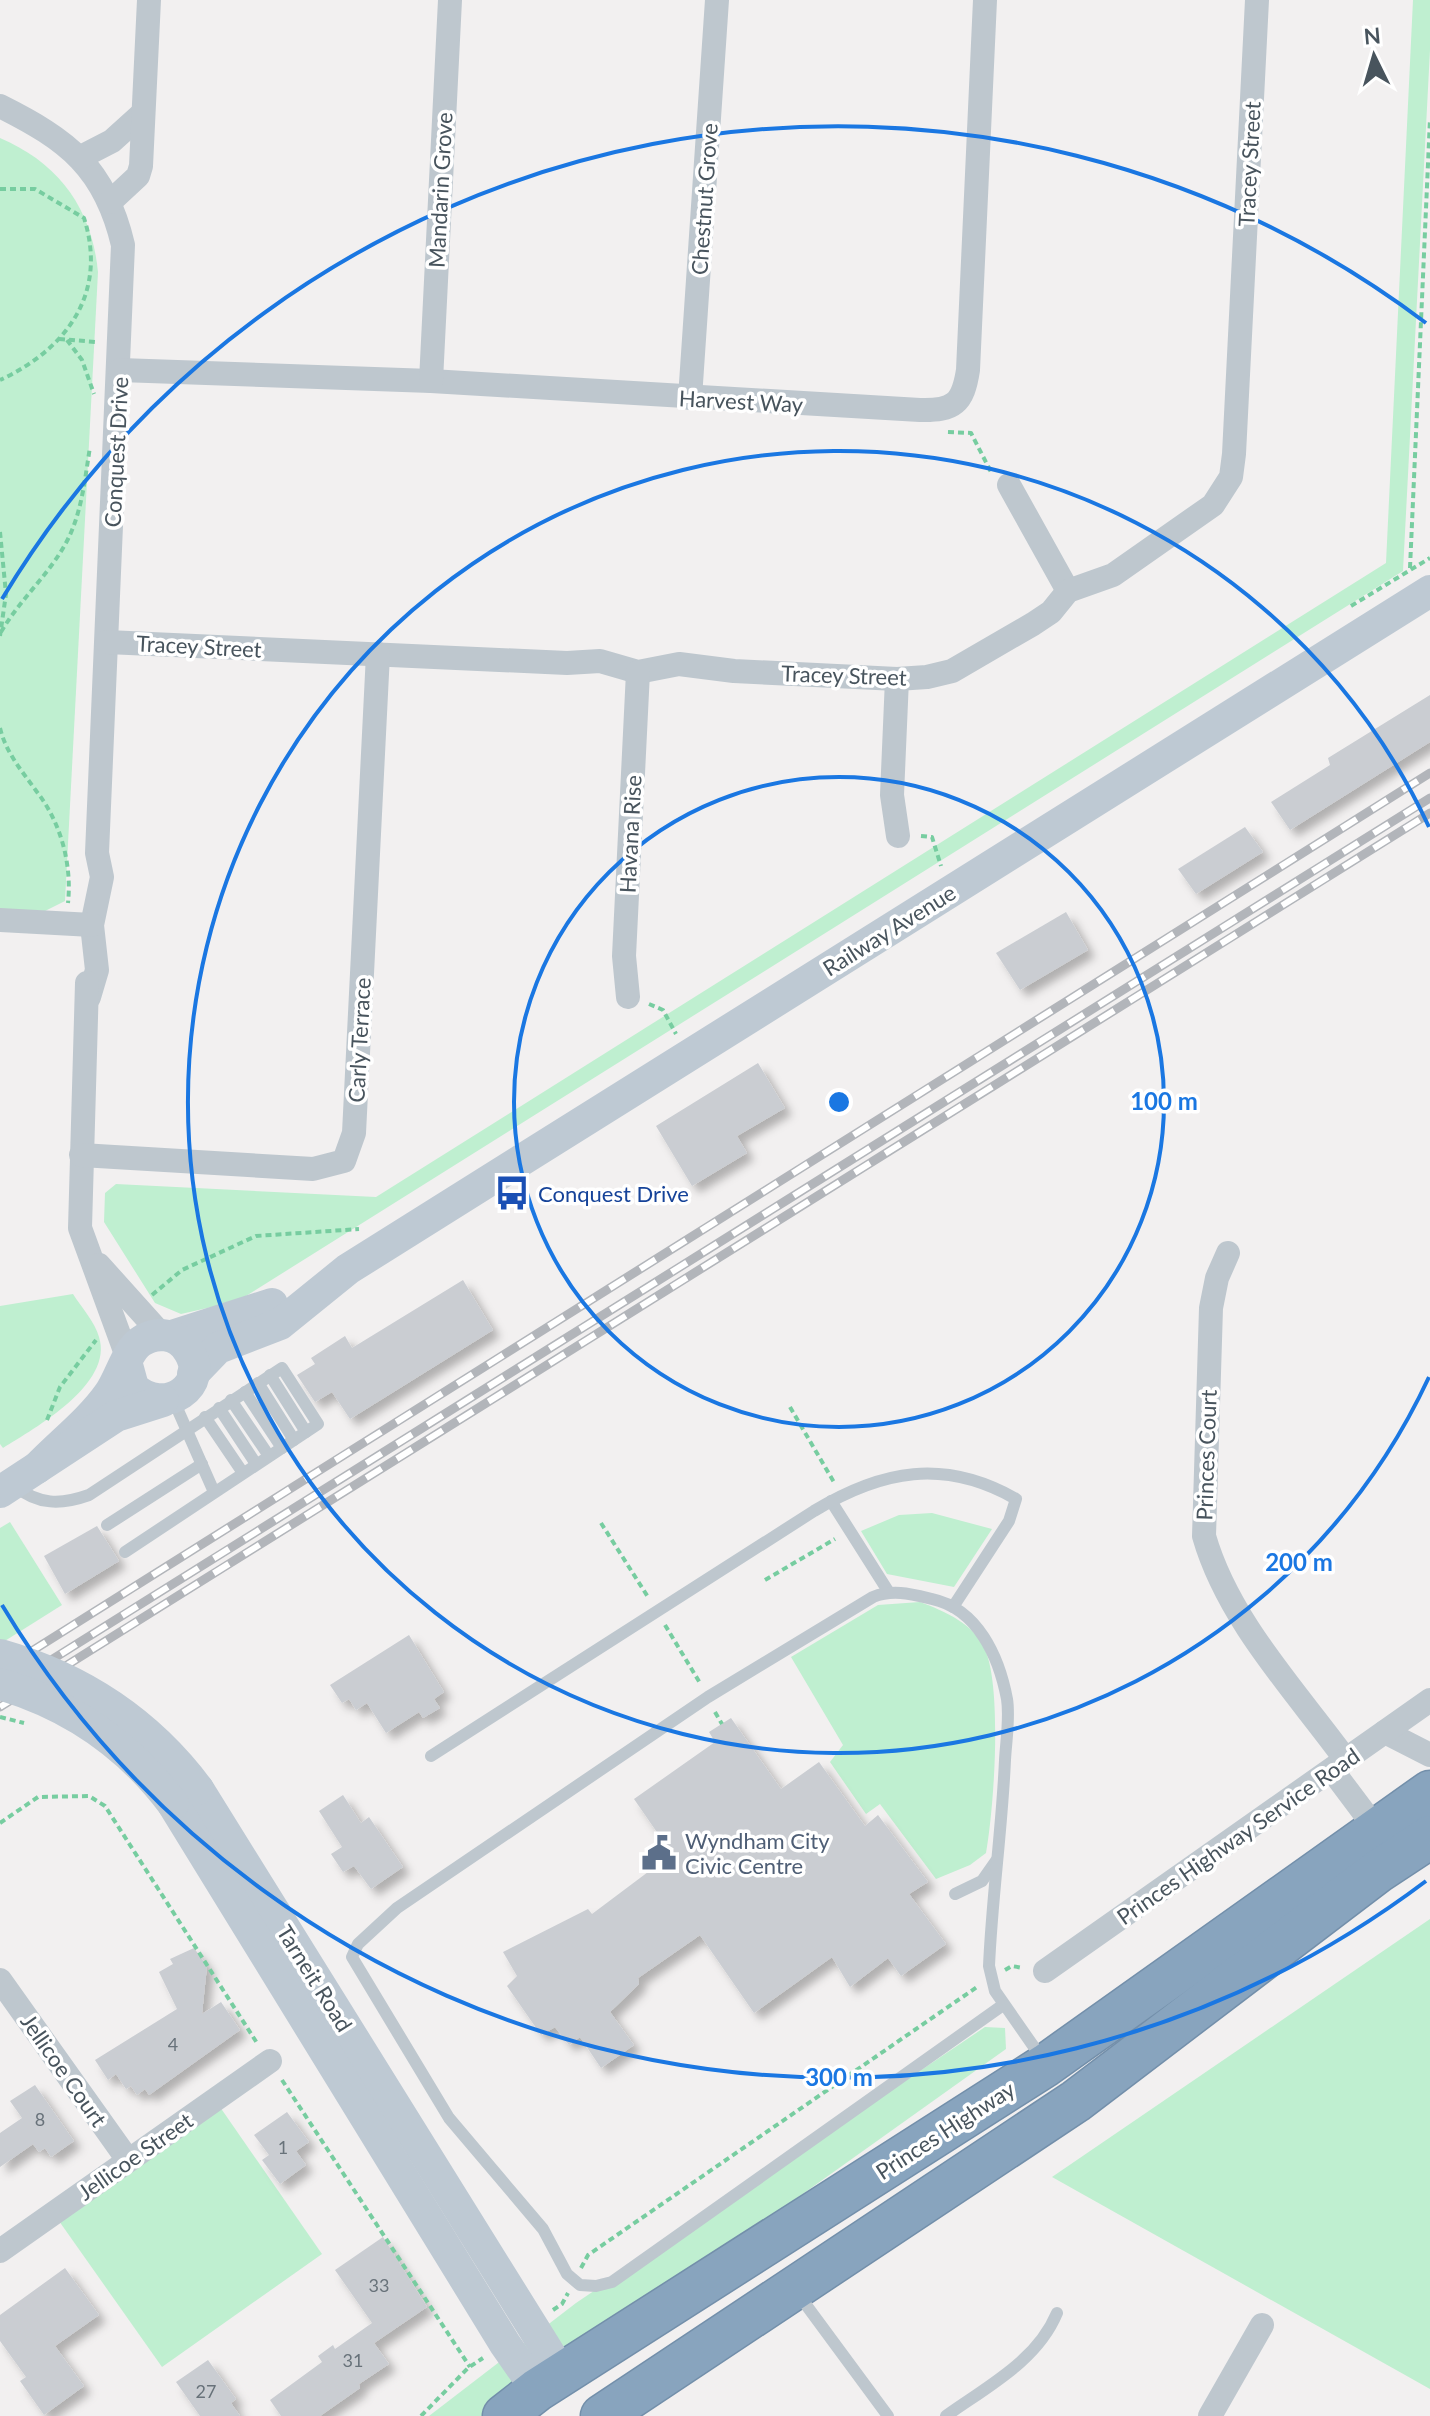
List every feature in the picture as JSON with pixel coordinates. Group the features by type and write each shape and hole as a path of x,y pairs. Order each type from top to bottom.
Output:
{"highway":[{"name":"Princes Highway","path":"504,2416 550,2382 1046,2065 1430,1792"},
{"path":"1377,1830 1430,1830"},
{"path":"602,2416 1076,2101 1377,1872 1430,1837"},
{"path":"1046,2065 1076,2101"},
{"path":"550,2382 576,2416"},
{"path":"550,2382 585,2416"}],"street":[{"path":"110,202 138,176 149,0"},
{"name":"Mandarin Grove","path":"431,381 450,0"},
{"name":"Chestnut Grove","path":"690,398 717,0"},
{"name":"Harvest Way","path":"120,370 431,381 934,410 950,406 962,397 968,370 985,0"},
{"name":"Tracey Street","path":"107,642 600,661 638,672 679,664 897,679 952,671 1042,618 1068,591 1113,575 1213,505 1231,477 1257,0"},
{"name":"Conquest Drive","path":"0,106 44,128 81,157 110,202 123,245 97,853 102,877 78,923 89,997 79,1219 87,1251 128,1362"},
{"path":"81,157 112,141 143,113"},
{"path":"1009,485 1068,591"},
{"name":"Railway Avenue","path":"16,1481 116,1416 176,1392 218,1348 280,1324 348,1269 1420,580"},
{"name":"Carly Terrace","path":"81,1155 313,1169 344,1161 354,1133 378,654"},
{"name":"Havana Rise","path":"628,997 624,956 638,672"},
{"path":"897,679 892,795 898,836"},
{"path":"0,920 78,923"},
{"name":"Conquest Drive","path":"87,1251 135,1309 166,1335"},
{"name":"Princes Court","path":"1228,1253 1217,1278 1211,1308 1204,1536 1214,1570 1237,1611 1339,1765"},
{"name":"Railway Avenue","path":"166,1335 247,1314 348,1269"},
{"path":"16,1481 108,1396 128,1362 143,1340 166,1335 187,1347 176,1392 151,1400 133,1387 128,1362"},
{"name":"Tarneit Road","path":"0,1655 61,1675 103,1698 158,1743 186,1797 550,2382"},
{"name":"Tarneit Road","path":"0,1684 57,1704 88,1723 186,1797"},
{"name":"Princes Highway Service Road","path":"1045,1971 1430,1700"},
{"path":"1385,1732 1430,1755"},
{"path":"1339,1765 1377,1830"},
{"name":"Jellicoe Court","path":"0,1980 128,2160"},
{"name":"Jellicoe Street","path":"0,2251 270,2061"},
{"path":"1210,2416 1262,2325"}],"lane":[{"path":"16,1481 31,1499 71,1501 89,1495 186,1428 282,1368 318,1424 125,1552"},
{"path":"258,1383 300,1436"},
{"path":"176,1392 186,1428 214,1492"},
{"path":"245,1392 282,1448"},
{"path":"231,1400 269,1456"},
{"path":"219,1408 256,1464"},
{"path":"205,1417 243,1473"},
{"path":"107,1525 202,1464"},
{"path":"431,1756 831,1501 873,1480 925,1473 960,1476 993,1486 1016,1499 1009,1521 953,1607"},
{"path":"831,1501 888,1591"},
{"path":"1003,2005 612,2282 596,2286 574,2280 567,2274 543,2229 449,2118 352,1957 358,1944 409,1899 708,1697 827,1623 888,1591 944,1601 968,1617 996,1654 1007,1702 998,1858 991,1914 992,1977 1003,2005 1046,2065"},
{"path":"955,1894 982,1881 998,1858"},
{"path":"794,2288 888,2416"},
{"path":"946,2416 1029,2357 1047,2335 1057,2313"}],"path":[{"path":"1420,580 1430,119"},
{"path":"0,189 35,189 84,218 92,242 92,267 77,319 24,369 0,380"},
{"path":"59,339 120,344"},
{"path":"94,397 94,406"},
{"path":"945,431 971,433 988,470 1009,485"},
{"path":"0,634 17,605 67,541 78,512 90,446"},
{"path":"0,532 6,594 0,634"},
{"path":"1343,611 1420,580 1430,558"},
{"path":"0,728 19,769 39,794 57,826 69,868 78,923"},
{"path":"898,836 932,837 941,866 954,858"},
{"path":"628,997 663,1010 676,1034 663,1042"},
{"path":"135,1309 182,1270 256,1236 365,1229"},
{"path":"45,1428 49,1408 60,1387 83,1354 113,1322"},
{"path":"574,2280 588,2255 992,1977 1012,1966 1045,1971"},
{"path":"421,2416 468,2368"}],"green space":[{"path":"1413,0 1430,0 1430,50 1403,571 238,1301 181,1314 155,1303 104,1222 105,1193 116,1184 376,1197 1386,563"},
{"path":"0,138 39,161 69,191 88,228 98,272 65,901 45,911 0,909"},
{"path":"73,1294 99,1337 100,1354 95,1371 69,1403 3,1448 0,1444 0,1306"},
{"path":"932,1513 992,1529 954,1587 887,1574 861,1531 899,1515"},
{"path":"10,1522 62,1605 0,1644 0,1528"},
{"path":"920,1602 949,1614 975,1634 986,1652 994,1694 994,1780 986,1853 970,1865 936,1879 880,1804 866,1814 830,1762 843,1745 791,1657 878,1605"},
{"path":"1430,1919 1430,2389 1052,2177"},
{"path":"985,2027 1005,2028 1006,2049 491,2416 429,2416 576,2303"},
{"path":"220,2107 322,2254 162,2367 59,2221"}],"building":[{"path":"1430,695 1430,742 1290,830 1271,802 1330,765 1328,758"},
{"path":"1245,827 1263,852 1196,894 1178,869"},
{"path":"1066,912 1088,950 1020,990 996,953"},
{"path":"758,1063 785,1108 737,1136 747,1153 692,1186 656,1126"},
{"path":"463,1280 493,1330 350,1419 332,1392 315,1402 297,1375 315,1364 311,1358 345,1336 352,1348"},
{"path":"97,1526 119,1561 65,1594 44,1556"},
{"path":"409,1635 444,1692 434,1699 440,1708 423,1718 419,1712 386,1733 367,1703 356,1710 349,1699 342,1703 330,1685"},
{"path":"731,1718 781,1789 819,1762 865,1826 878,1815 928,1882 909,1894 946,1944 901,1976 888,1958 850,1987 832,1957 754,2013 700,1935 638,1978 639,1984 610,2012 634,2045 601,2068 580,2037 569,2045 555,2027 541,2035 507,1986 517,1976 503,1952 588,1909 592,1914 672,1854 634,1799 715,1742 709,1732"},
{"path":"343,1795 361,1823 369,1817 403,1867 371,1889 354,1866 343,1872 331,1854 342,1847 319,1811"},
{"path":"194,1948 207,1966 202,2014 221,2002 240,2030 149,2095 145,2089 137,2095 131,2086 126,2089 116,2074 108,2080 95,2060 177,2009 159,1972 173,1964 170,1959"},
{"path":"35,2085 74,2141 51,2157 45,2148 39,2152 33,2144 0,2167 0,2133 22,2118 10,2101"},
{"path":"287,2112 309,2142 296,2151 306,2165 280,2184 262,2160 269,2155 254,2135"},
{"path":"383,2237 427,2307 374,2343 389,2364 359,2384 360,2388 320,2416 281,2416 270,2400 322,2362 318,2356 333,2345 335,2349 372,2323 335,2270"},
{"path":"65,2268 99,2315 55,2346 84,2386 44,2415 20,2381 26,2377 0,2341 0,2315"},
{"path":"208,2360 236,2399 231,2403 240,2416 200,2416 176,2382"}],"railway":[{"path":"0,1671 1430,773"},
{"path":"0,1692 1430,798"},
{"path":"0,1707 1430,813"}],"place":[{"name":"Conquest Drive","path":"512,1193"},
{"name":"Wyndham City Civic Centre","path":"659,1853"}]}
